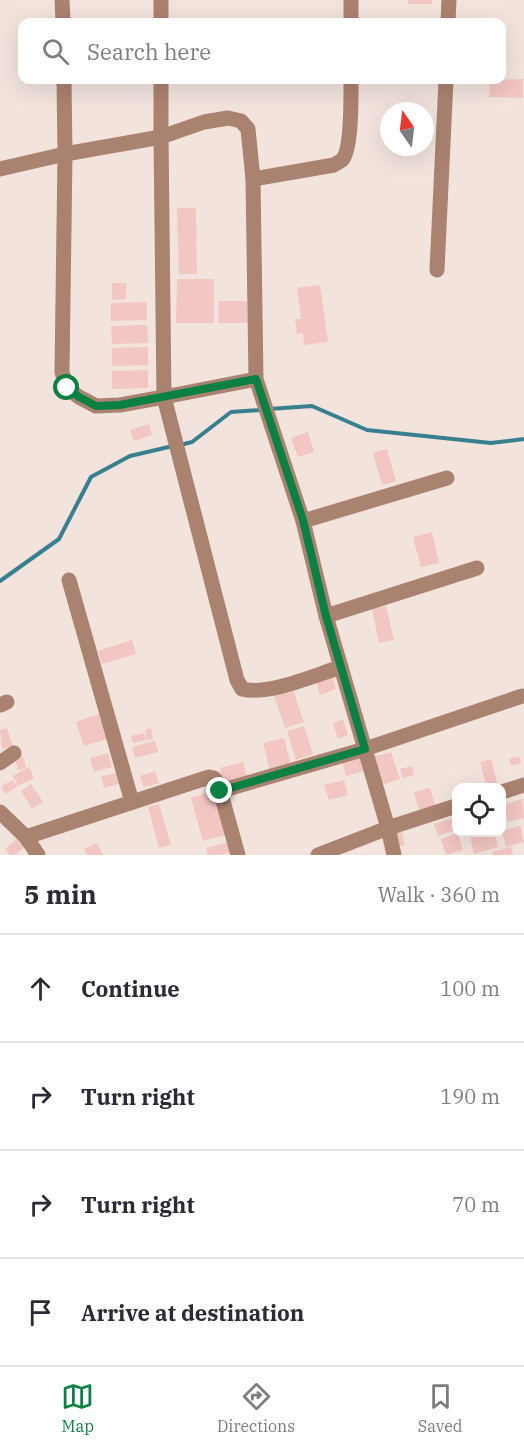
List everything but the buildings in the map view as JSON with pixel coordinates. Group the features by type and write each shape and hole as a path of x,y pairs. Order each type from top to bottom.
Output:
{"street":[{"path":"62,0 63,18"},
{"path":"161,0 161,18"},
{"path":"351,0 351,18"},
{"path":"448,18 449,0"},
{"path":"64,84 62,372 67,388 96,406 120,405 256,379"},
{"path":"161,84 164,397 237,680 243,689 252,692 267,691 341,667"},
{"path":"253,179 334,165 342,160 347,153 351,84"},
{"path":"437,270 446,84"},
{"path":"0,169 161,136 204,122 228,118 241,121 248,129 253,179 256,379 303,520 326,616 394,855"},
{"path":"303,520 447,478"},
{"path":"326,616 477,568"},
{"path":"69,580 132,802"},
{"path":"220,791 365,749 522,696"},
{"path":"0,763 14,753"},
{"path":"26,837 209,777 214,778 218,783 238,855"},
{"path":"506,790 524,785"},
{"path":"318,855 388,828 452,807"},
{"path":"0,812 26,837 38,855"}],"waterway":[{"path":"269,409 312,406 367,430 491,443 524,439"},
{"path":"180,445 192,442 231,412 261,410"},
{"path":"0,581 59,539 91,477 130,456 173,446"}],"route":[{"path":"67,388 96,406 120,405 256,379 303,520 326,616 365,749 220,791"}]}
